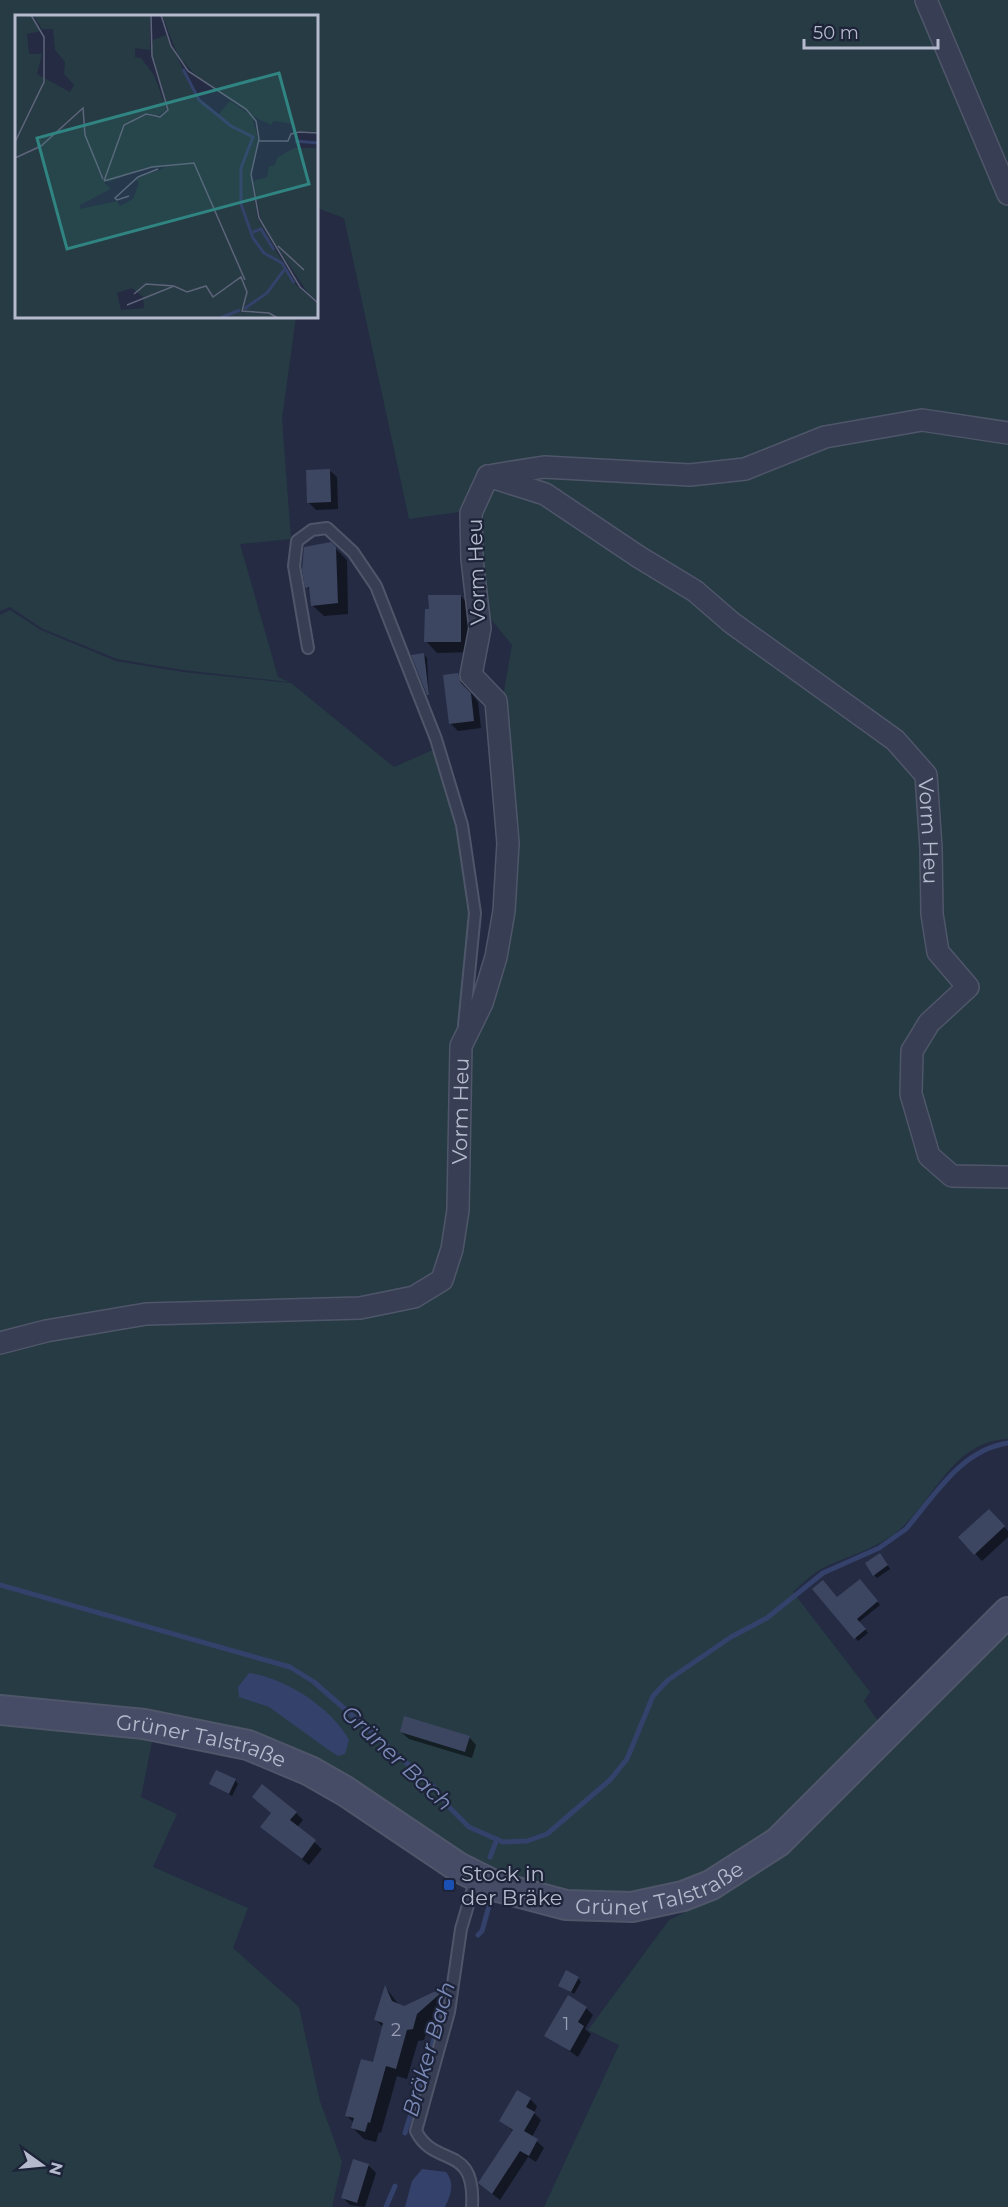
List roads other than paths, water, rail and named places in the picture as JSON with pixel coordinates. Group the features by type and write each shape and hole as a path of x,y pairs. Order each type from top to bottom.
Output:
{"main road":[{"name":"Grüner Talstraße","path":"0,1710 144,1724 248,1745 310,1771 345,1791 476,1877 545,1902 609,1908 654,1903 711,1885 778,1842 1008,1612"}],"street":[{"path":"926,0 1008,194"},
{"path":"488,476 544,467 690,475 745,468 825,437 922,420 1008,434"},
{"name":"Vorm Heu","path":"0,1343 46,1331 146,1314 360,1308 414,1298 442,1280 452,1249 458,1210 461,1046 482,1003 495,957 504,910 508,843 496,701 471,675 480,628 472,560 471,513 488,476 545,494 639,557 695,591 732,623 895,740 926,775 931,848 932,914 938,952 968,987 929,1023 912,1051 911,1094 929,1156 952,1176 1008,1177"}],"lane":[{"path":"308,648 294,566 297,541 312,530 327,528 353,552 376,586 436,739 462,825 475,913 461,1046"},
{"path":"472,2207 469,2171 459,2161 422,2144 416,2131 449,2012 461,1929 476,1877"}],"water":[{"path":"249,1673 292,1688 331,1716 349,1740 345,1754 338,1756 269,1707 239,1697 238,1687"},
{"path":"422,2169 446,2172 449,2176 451,2189 445,2207 405,2207 412,2181"}],"waterway":[{"name":"Grüner Bach","path":"0,1585 290,1667 314,1682 435,1788 450,1808 469,1827 503,1842 527,1841 547,1834 610,1780 627,1759 653,1696 668,1680 731,1637 767,1618 823,1573 879,1548 906,1529 950,1476 963,1464 991,1447 1008,1443"},
{"name":"Bräker Bach","path":"490,1857 497,1839"},
{"name":"Bräker Bach","path":"478,1935 482,1931 489,1906"},
{"name":"Bräker Bach","path":"405,2133 446,2000"},
{"name":"Bräker Bach","path":"386,2207 395,2186"}],"place":[{"name":"Stock in der Bräke","path":"449,1885"}]}
